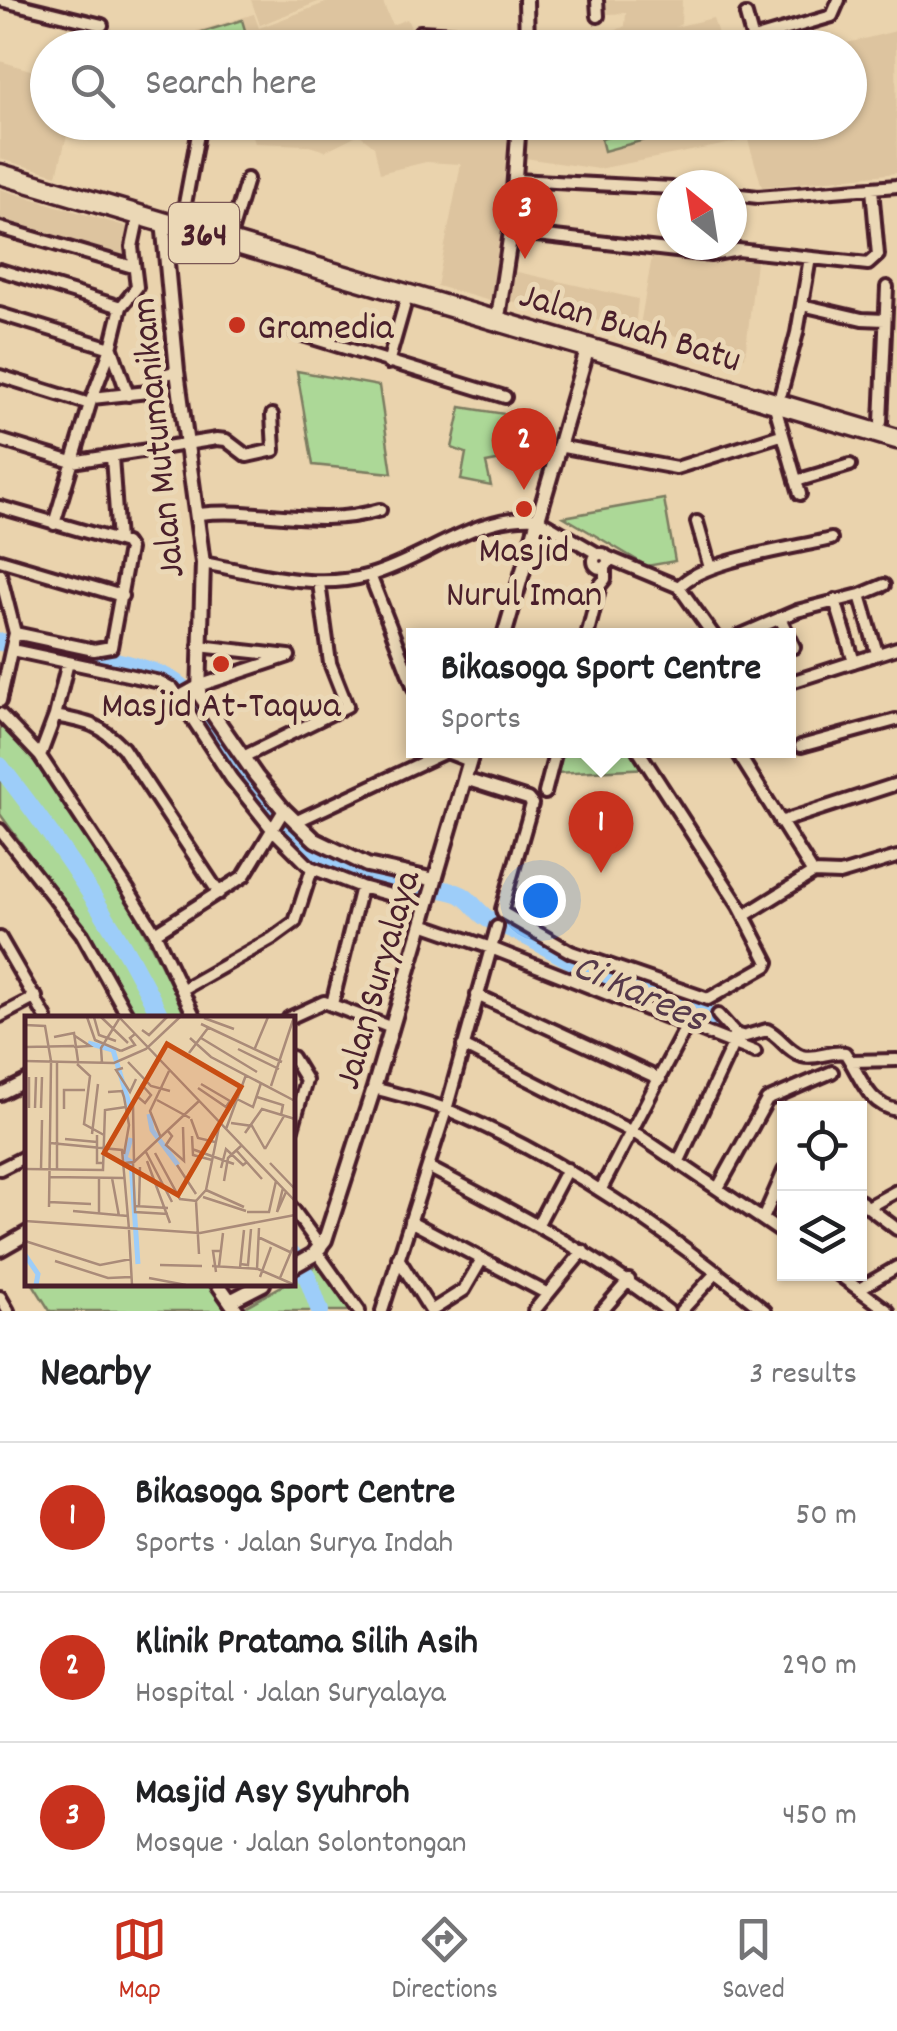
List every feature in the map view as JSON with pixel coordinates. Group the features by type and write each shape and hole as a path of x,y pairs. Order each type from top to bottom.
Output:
{"main road":[{"name":"Jalan Buah Batu","path":"0,170 588,346 893,430"},
{"name":"Jalan Buah Batu","path":"0,170 139,214 231,234 499,311 777,397"}],"street":[{"path":"0,0 102,24"},
{"path":"526,0 527,30"},
{"path":"597,0 598,16"},
{"path":"792,30 832,16 839,0"},
{"path":"746,14 750,30"},
{"path":"173,221 196,140"},
{"path":"499,311 511,232 518,140"},
{"path":"231,234 248,179"},
{"path":"516,180 657,187"},
{"path":"747,196 897,186"},
{"path":"511,232 711,254 738,250 868,264 876,259 872,189"},
{"path":"54,524 91,401 112,348 121,307 137,287 132,247 139,214"},
{"name":"Jalan Mutumanikam","path":"173,221 177,372 203,563 199,646 189,691"},
{"path":"0,228 134,267"},
{"path":"800,494 781,435 777,397 810,258"},
{"path":"0,270 121,307"},
{"path":"887,287 885,320 893,430"},
{"path":"388,363 408,293"},
{"path":"802,304 862,319 885,320"},
{"path":"0,314 112,348"},
{"path":"296,333 505,397"},
{"path":"506,628 588,346"},
{"path":"112,348 128,396"},
{"path":"0,376 91,401 148,392 162,374 177,372"},
{"path":"0,440 72,462 223,439 247,456 273,451 276,444 272,416"},
{"path":"558,446 676,468 781,435"},
{"path":"112,457 118,541"},
{"path":"796,480 850,465"},
{"path":"0,507 129,546 111,647 94,650 14,641"},
{"path":"199,514 237,511 318,520 354,518 380,510"},
{"path":"203,563 319,582 370,576 502,520 536,518 602,560 679,587 708,628"},
{"path":"696,522 710,568"},
{"path":"679,587 686,579 710,568 831,539"},
{"path":"0,560 122,596"},
{"path":"588,628 600,585 602,560"},
{"path":"0,574 14,641 0,701"},
{"path":"370,576 406,668"},
{"path":"243,757 346,706 330,663 319,582"},
{"path":"757,628 884,585"},
{"path":"860,595 876,653"},
{"path":"836,600 854,662"},
{"path":"780,618 785,628"},
{"path":"14,641 68,662 200,694 243,757 277,822 312,869 360,888 432,893"},
{"path":"189,691 288,656 199,646"},
{"path":"796,680 897,648"},
{"path":"40,756 68,662"},
{"path":"189,691 231,778 277,822 295,822 429,758"},
{"path":"0,714 40,756 156,933 194,1016"},
{"path":"55,716 105,730 123,748 219,893"},
{"path":"801,746 895,718"},
{"name":"Jalan Suryalaya","path":"317,1252 374,1088 470,758"},
{"path":"545,793 554,758"},
{"path":"465,779 530,800 532,806 502,911 572,952 707,999 768,964 744,916 643,758"},
{"path":"741,758 813,873"},
{"path":"780,822 897,784"},
{"path":"156,933 244,876 277,822"},
{"path":"295,822 323,846 432,893"},
{"path":"0,830 82,934 128,1016"},
{"path":"744,916 813,873 840,874 897,857"},
{"path":"182,989 295,922 312,869"},
{"path":"332,1004 360,888"},
{"path":"422,924 735,1040 755,1052"},
{"path":"382,1311 446,1110 497,927"},
{"path":"0,938 45,1016"},
{"path":"478,995 660,1079"},
{"path":"0,1016 36,997"},
{"path":"293,1016 321,1002 392,1028"},
{"path":"679,1161 735,1040 718,1015"},
{"path":"601,1189 687,1025"},
{"path":"735,1040 770,1030 788,1048 806,1057 845,1052 861,1084 884,1108 897,1110"},
{"path":"464,1046 633,1132 777,1229"},
{"path":"851,1061 897,1060"},
{"path":"295,1064 306,1084 295,1120"},
{"path":"718,1188 765,1102 832,1072"},
{"path":"0,1094 25,1082"},
{"path":"374,1088 446,1110 601,1189 766,1311"},
{"path":"0,1169 25,1156"},
{"path":"428,1167 538,1224 628,1280 668,1311"},
{"path":"538,1224 567,1170"},
{"path":"764,1219 777,1188"},
{"path":"867,1203 897,1191"},
{"path":"867,1206 897,1228"},
{"path":"295,1213 359,1311"},
{"path":"410,1221 548,1294"},
{"path":"0,1249 25,1233"},
{"path":"534,1311 583,1251"},
{"path":"295,1265 317,1252"},
{"path":"398,1258 431,1311 464,1290 482,1259"},
{"path":"859,1289 897,1267"},
{"path":"681,1311 717,1272"},
{"path":"602,1311 628,1280"},
{"path":"848,1281 888,1311"},
{"path":"234,1306 260,1286"},
{"path":"0,1298 8,1311"}],"shaded area":[{"path":"251,0 323,0 260,25"},
{"path":"333,0 382,0 392,25 407,19 412,30 200,30 254,14 259,28"},
{"path":"592,0 682,0 681,24 675,27 713,18 717,30 617,30 625,26 626,13 593,15"},
{"path":"896,31 897,173 762,187 748,140 867,140 867,38"},
{"path":"0,61 30,70 30,140 66,140 57,175 0,159"},
{"path":"254,140 347,140 325,151 306,145"},
{"path":"366,140 516,140 490,301 437,286 461,164 426,162 380,173 374,146"},
{"path":"526,140 748,140 598,169 525,158"},
{"path":"0,189 135,229 124,261 0,225"},
{"path":"653,251 657,251 657,260 756,261 745,357 640,325"},
{"path":"513,271 638,299 635,329 507,300"}],"green space":[{"path":"242,20 245,30 209,30"},
{"path":"601,140 645,140 604,151"},
{"path":"297,371 379,386 392,473 313,465"},
{"path":"461,407 517,416 523,456 486,463 491,486 461,480 466,453 452,448"},
{"path":"664,499 675,561 647,566 564,517"},
{"path":"0,719 45,771 85,830 139,923 185,1016 131,1016 77,920 0,814"},
{"path":"561,758 641,758 648,768 556,773"},
{"path":"319,1264 352,1311 243,1308 282,1286 295,1286 295,1278"},
{"path":"34,1286 212,1286 230,1311 50,1311"}],"waterway":[{"name":"Ci Karees","path":"0,642 92,656 141,668 176,683 265,810 317,858 366,878 457,893 492,921 586,968 680,1001 729,1032"},
{"path":"0,766 88,888 160,1016"},
{"path":"295,1258 307,1276 320,1311"}],"place":[{"name":"Masjid Asy Syuhroh","path":"525,259"},
{"name":"Gramedia","path":"237,325"},
{"name":"Klinik Pratama Silih Asih","path":"524,490"},
{"name":"Masjid Nurul Iman","path":"524,509"},
{"name":"Masjid At-Taqwa","path":"221,664"},
{"name":"Bikasoga Sport Centre","path":"601,873"}]}
